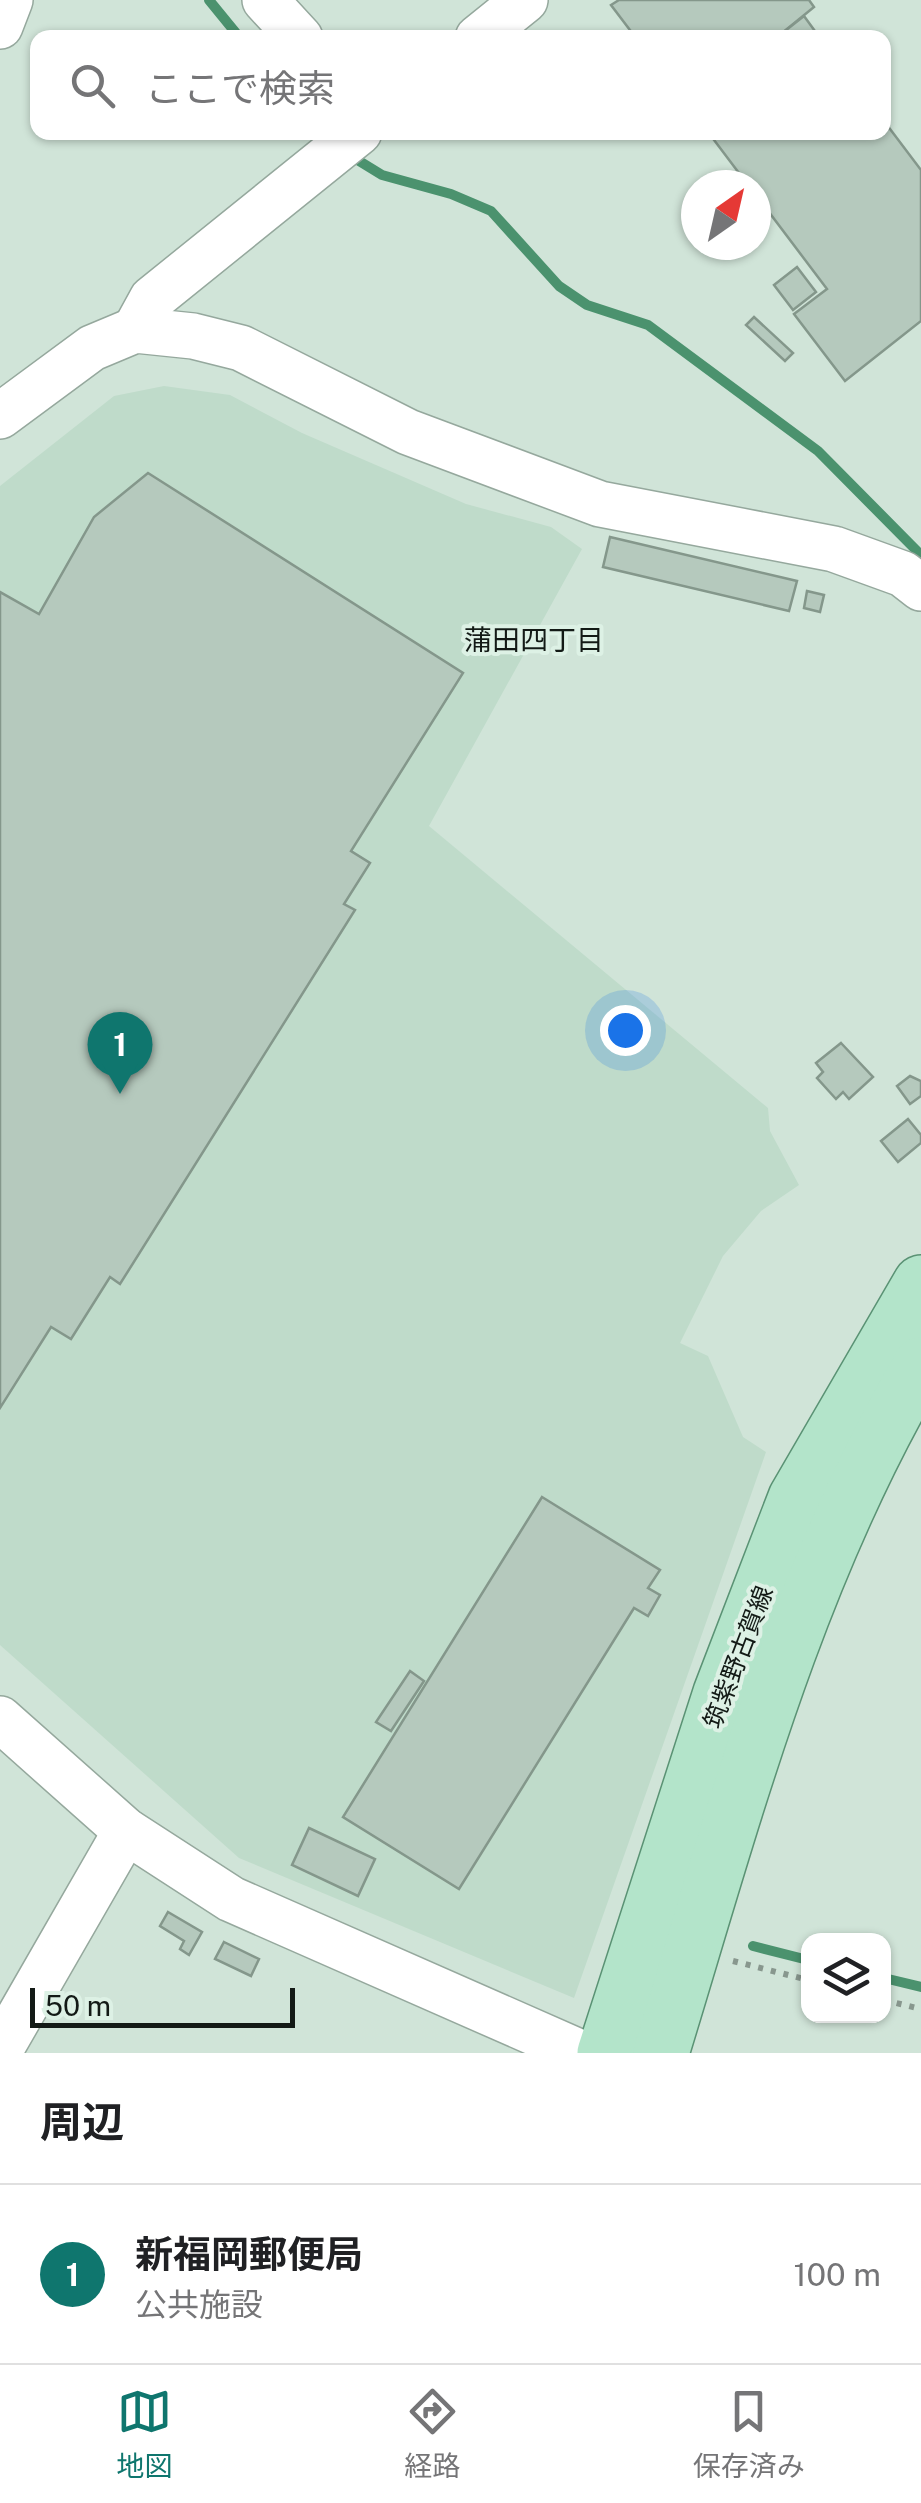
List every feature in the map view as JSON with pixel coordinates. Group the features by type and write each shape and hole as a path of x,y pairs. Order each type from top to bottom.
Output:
{"main road":[{"name":"筑紫野古賀線","path":"605,2053 721,1693 796,1498 921,1284"},
{"name":"筑紫野古賀線","path":"661,2053 809,1590 878,1438 921,1366"}],"street":[{"path":"0,26 10,0"},
{"path":"266,0 293,30"},
{"path":"488,30 525,0"},
{"path":"135,330 152,299 350,140"},
{"path":"0,416 92,348 135,330 241,348 408,432 600,504 834,549 903,574 921,588"},
{"path":"0,1719 126,1831 231,1899 580,2053"},
{"path":"0,2050 126,1831"}],"path":[{"path":"693,1950 801,1978"},
{"path":"891,2002 921,2010"}],"shaded area":[{"path":"164,386 230,395 302,433 466,504 551,527 582,549 429,826 768,1108 770,1131 799,1185 761,1211 723,1256 680,1343 708,1356 743,1437 766,1452 574,1998 239,1858 0,1645 0,486 114,396"}],"building":[{"path":"619,0 809,0 814,7 786,30 630,30 611,5"},
{"path":"804,16 814,30 786,30"},
{"path":"891,130 921,170 921,321 845,381 794,314 827,289 771,215 771,170 737,170 714,140 891,140"},
{"path":"797,267 816,292 793,310 774,285"},
{"path":"754,317 793,353 785,361 746,325"},
{"path":"148,473 463,673 351,851 370,863 344,904 355,910 120,1284 110,1277 71,1339 51,1327 0,1408 0,592 39,614 94,517"},
{"path":"610,537 797,581 789,611 603,567"},
{"path":"807,591 824,595 820,612 804,608"},
{"path":"841,1043 873,1077 849,1099 843,1092 836,1099 817,1078 823,1072 816,1063"},
{"path":"910,1076 921,1081 921,1096 910,1104 897,1086"},
{"path":"908,1119 921,1135 921,1143 898,1162 881,1141"},
{"path":"542,1497 660,1570 648,1588 660,1595 648,1616 634,1608 459,1889 343,1817"},
{"path":"410,1671 424,1681 391,1731 376,1722"},
{"path":"309,1828 375,1859 358,1896 292,1865"},
{"path":"168,1912 202,1932 189,1955 180,1949 184,1941 160,1926"},
{"path":"224,1942 259,1959 251,1976 215,1959"}],"waterway":[{"path":"209,0 233,30"},
{"path":"351,156 382,175 451,194 491,211 559,286 587,305 648,325 818,451 921,555"},
{"path":"753,1946 801,1958"},
{"path":"891,1980 921,1987"}],"place":[{"name":"新福岡郵便局","path":"120,1094"}],"district":[{"name":"蒲田四丁目","path":"534,640"}]}
